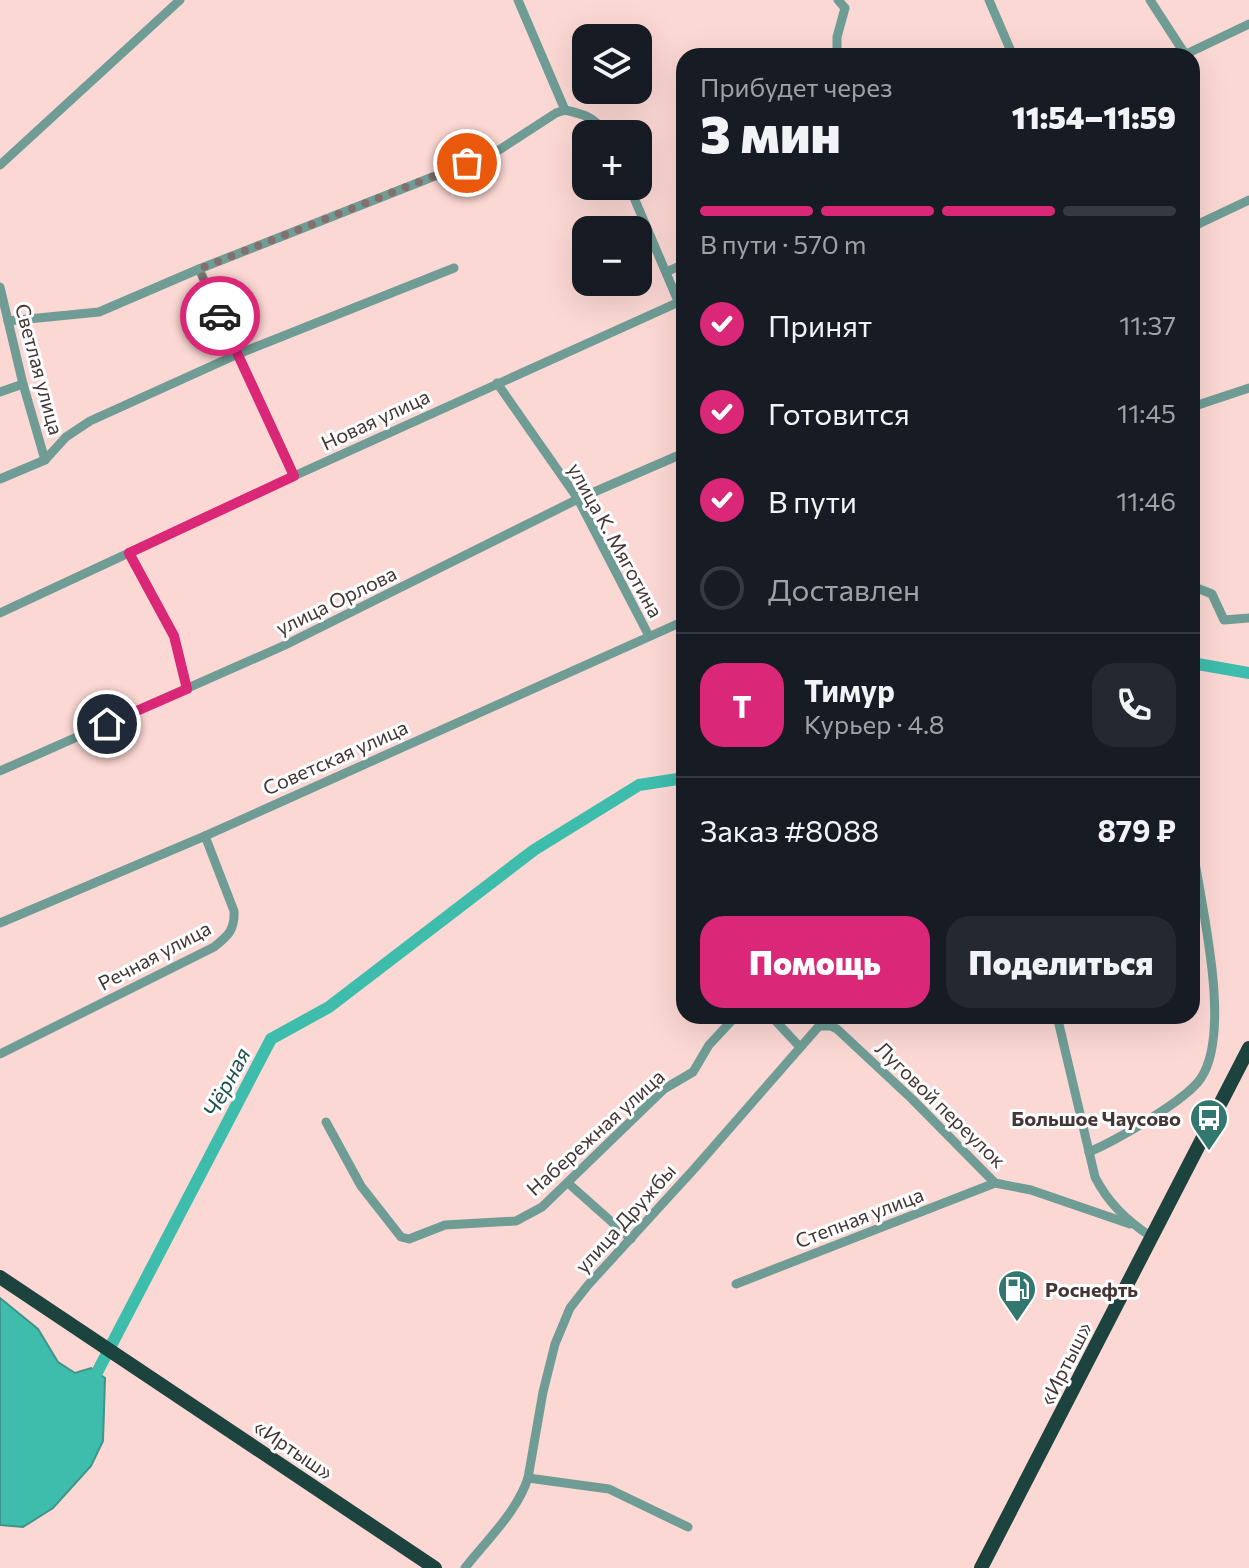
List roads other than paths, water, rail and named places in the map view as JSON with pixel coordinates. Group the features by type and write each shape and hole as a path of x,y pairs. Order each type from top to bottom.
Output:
{"highway":[{"name":"«Иртыш»","path":"981,1568 1249,1048"},
{"name":"«Иртыш»","path":"0,1277 435,1568"}],"street":[{"path":"0,165 180,0"},
{"path":"518,0 565,110"},
{"path":"837,48 845,8 838,0"},
{"path":"989,0 1010,48"},
{"path":"1150,0 1179,48"},
{"path":"1198,48 1249,24"},
{"path":"8,321 99,312 199,269 496,152 565,110 586,114 594,120"},
{"path":"635,200 676,295"},
{"path":"1200,223 1249,200"},
{"path":"0,479 45,460 78,427 238,354 454,268"},
{"path":"666,272 676,268"},
{"path":"199,269 294,476"},
{"name":"Светлая улица","path":"0,287 45,460"},
{"name":"Новая улица","path":"0,613 676,303"},
{"name":"улица К. Мяготина","path":"497,383 578,499 649,636"},
{"path":"0,392 23,384"},
{"path":"1200,404 1249,388"},
{"name":"улица Орлова","path":"0,771 333,622 578,499 676,456"},
{"path":"129,553 174,636 187,689"},
{"path":"1200,589 1212,594 1224,620 1249,618"},
{"name":"Советская улица","path":"0,923 205,836 676,624"},
{"name":"Речная улица","path":"0,1054 214,947 229,935 234,924 234,911 205,836"},
{"path":"1089,1152 1176,1101 1203,1077 1213,1048 1216,998 1200,895"},
{"name":"Набережная улица","path":"326,1122 361,1186 401,1237 409,1239 445,1225 516,1221 542,1207 664,1089 693,1072 709,1045 729,1024"},
{"path":"778,1024 799,1046"},
{"path":"1059,1024 1089,1152 1101,1189 1130,1224 1152,1237"},
{"name":"улица Дружбы","path":"465,1568 503,1520 528,1478 543,1392 563,1322 577,1297 799,1046 812,1032 825,1025"},
{"name":"Луговой переулок","path":"825,1025 837,1029 995,1183 1031,1190 1130,1224"},
{"path":"568,1183 631,1239"},
{"name":"Степная улица","path":"736,1284 995,1183"},
{"path":"528,1478 609,1489 688,1527"}],"water":[{"path":"0,1298 38,1329 58,1362 75,1373 91,1368 105,1378 103,1441 91,1466 53,1508 23,1527 0,1525"}],"waterway":[{"name":"Чёрная","path":"1200,664 1249,673"},
{"name":"Чёрная","path":"91,1384 271,1039 329,1007 534,850 639,785 676,779"}],"place":[{"name":"Большое Чаусово","path":"1209,1152"},
{"name":"Роснефть","path":"1017,1323"}]}
